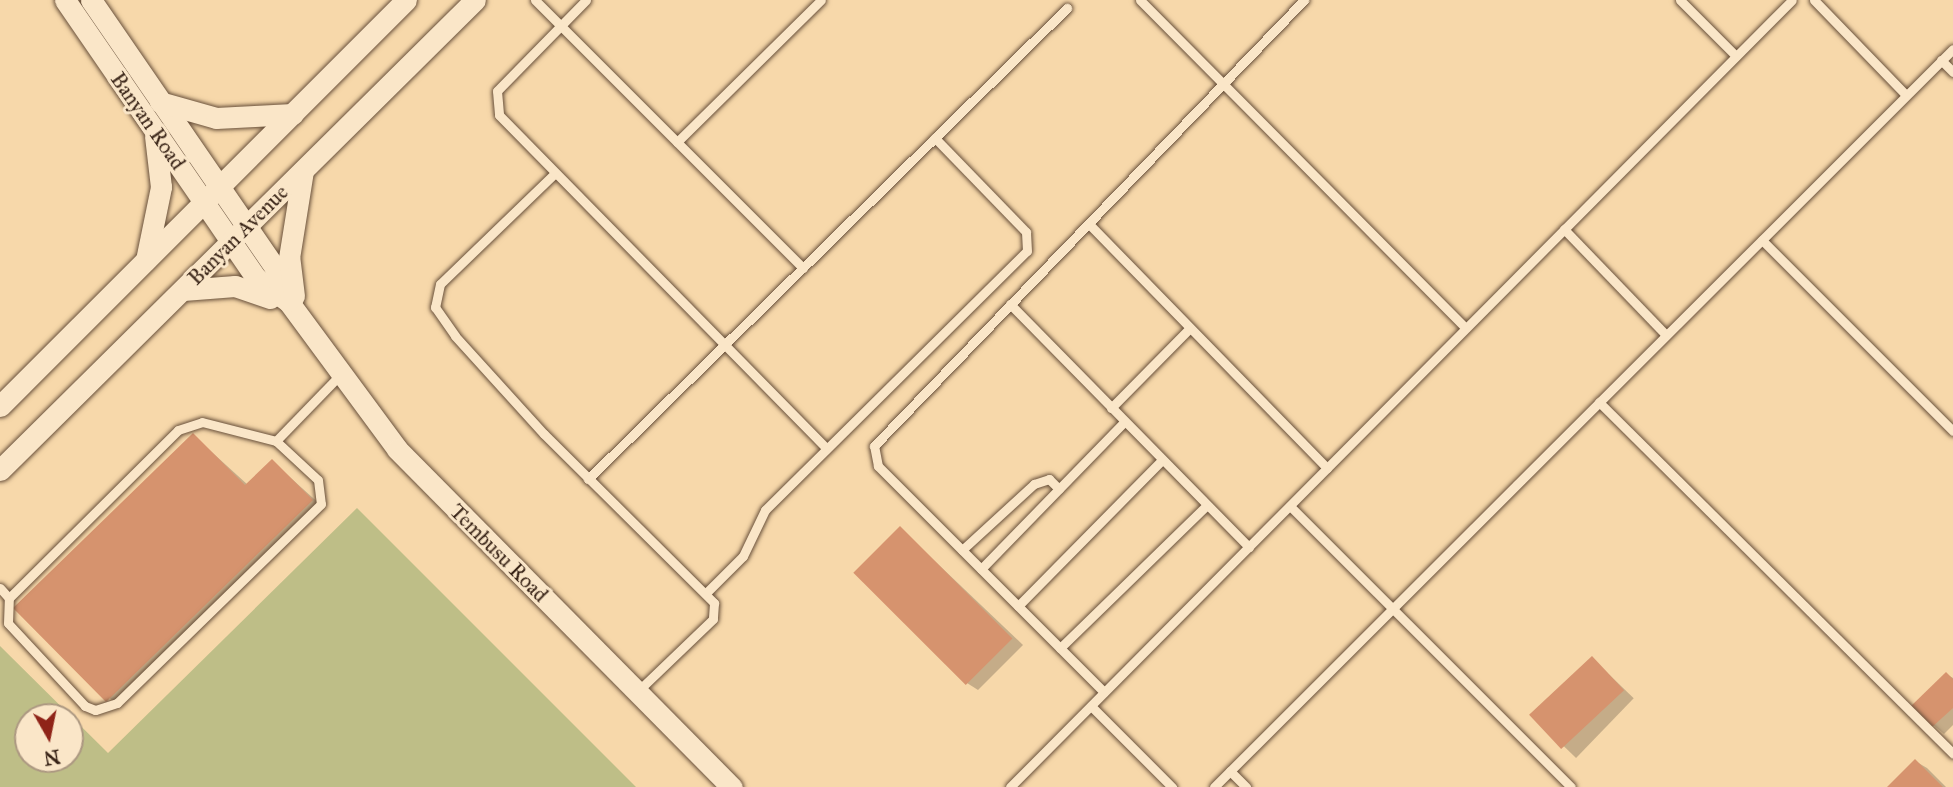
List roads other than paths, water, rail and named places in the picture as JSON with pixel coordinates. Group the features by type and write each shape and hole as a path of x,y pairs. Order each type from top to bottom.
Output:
{"street":[{"name":"Banyan Road","path":"65,0 154,130 212,195"},
{"path":"0,406 405,0"},
{"name":"Banyan Avenue","path":"0,470 475,0"},
{"name":"Banyan Road","path":"99,4 160,102 212,195 239,235"},
{"path":"160,102 216,118 293,114"},
{"path":"145,262 161,187 154,130"},
{"path":"183,290 236,286 292,306 289,258 303,171"},
{"name":"Tembusu Road","path":"239,235 256,278 292,306 397,449 732,787"}],"lane":[{"path":"535,0 803,268"},
{"path":"586,0 495,99 499,116 553,175 825,448"},
{"path":"677,142 821,0"},
{"path":"1140,0 1466,328"},
{"path":"1104,692 878,466 874,446 1089,225 1222,82 1304,0"},
{"path":"1680,0 1736,56"},
{"path":"1010,787 1792,0"},
{"path":"1814,0 1906,95"},
{"path":"588,479 1068,8"},
{"path":"1214,787 1953,49"},
{"path":"1941,60 1953,72"},
{"path":"706,593 743,555 765,510 1027,251 1026,232 935,138"},
{"path":"553,175 440,284 433,297 454,336 588,479 714,603 713,619 637,692"},
{"path":"1089,225 1327,468"},
{"path":"1564,229 1666,335"},
{"path":"1762,240 1953,430"},
{"path":"1010,304 1249,547"},
{"path":"1111,408 1189,328"},
{"path":"276,441 341,374"},
{"path":"1599,402 1953,753"},
{"path":"202,422 276,441 318,480 321,504 117,703 95,709 85,706 8,623 9,598 178,430 202,422"},
{"path":"981,569 1124,422"},
{"path":"1018,606 1163,460"},
{"path":"962,550 1034,484 1049,479 1059,489"},
{"path":"1060,648 1207,505"},
{"path":"1290,506 1391,610 1571,787"},
{"path":"0,588 9,598"},
{"path":"1091,706 1172,787"},
{"path":"1230,771 1246,787"}]}
